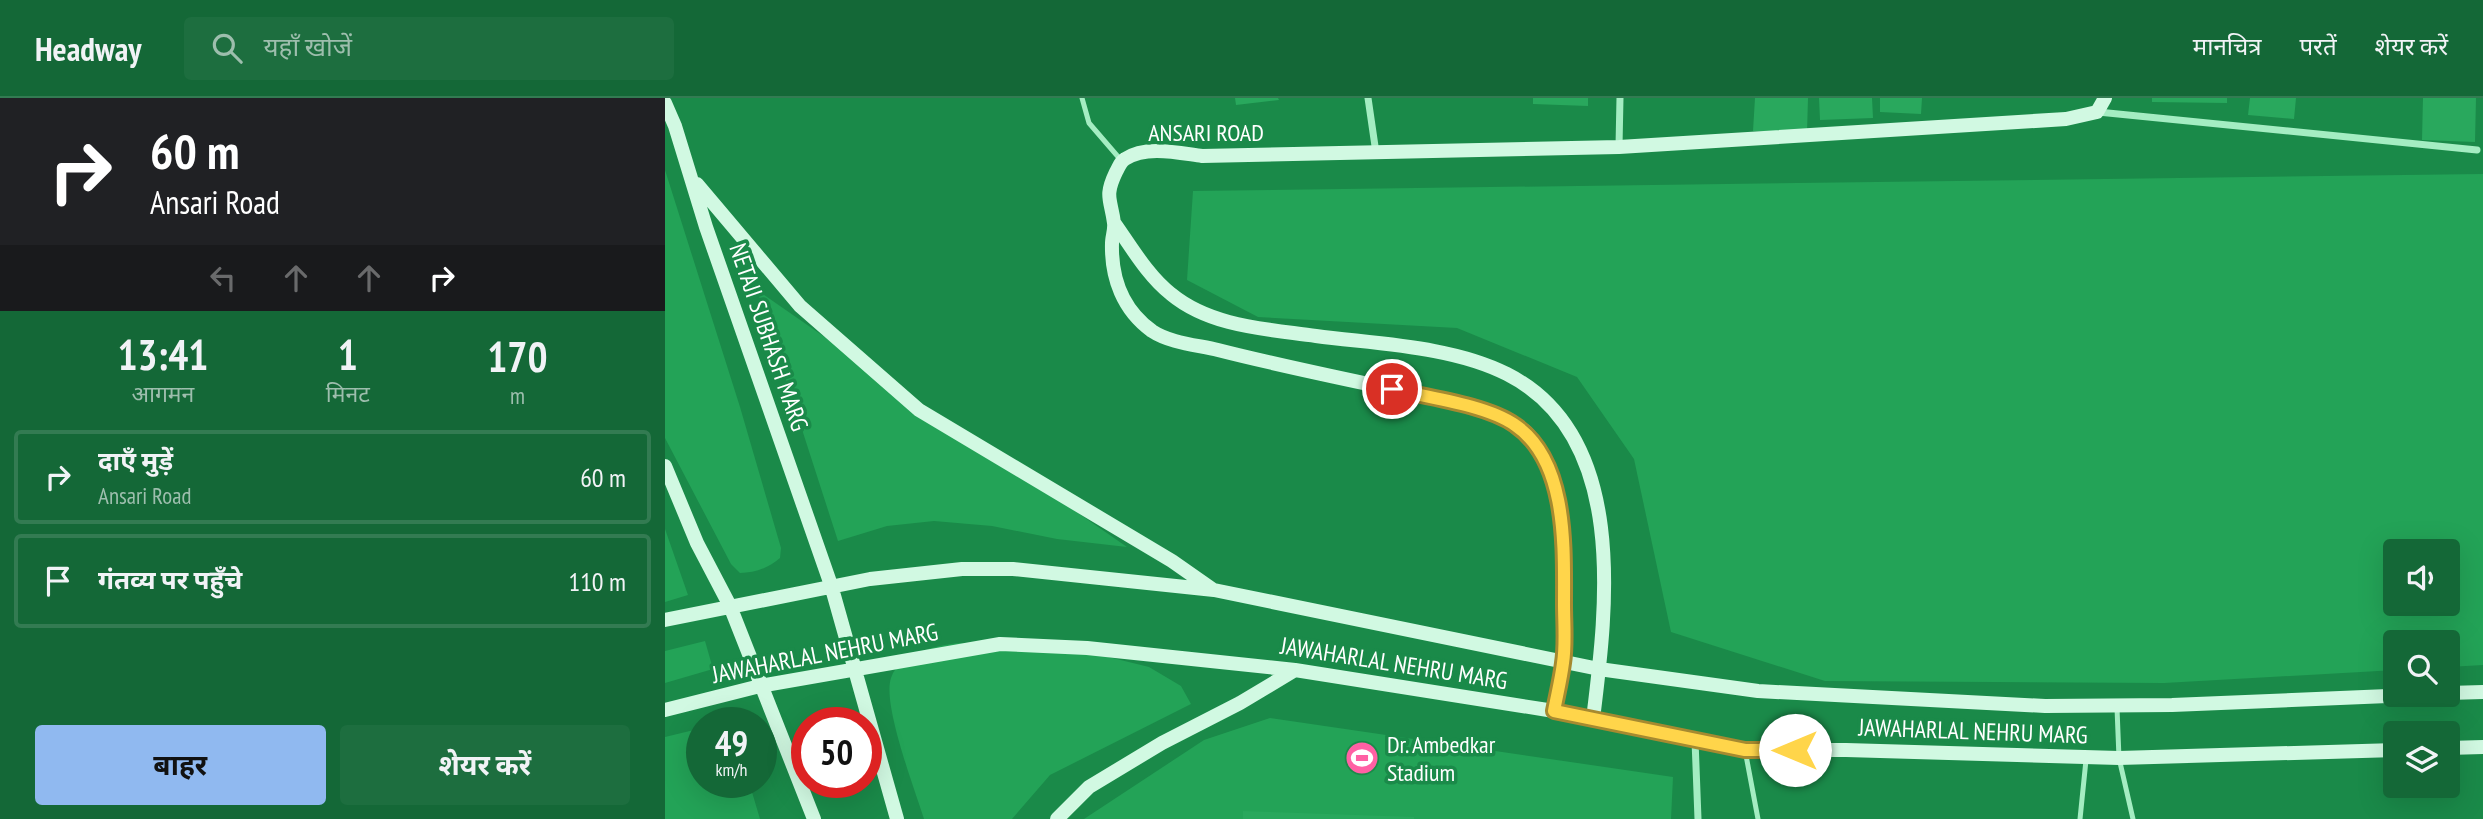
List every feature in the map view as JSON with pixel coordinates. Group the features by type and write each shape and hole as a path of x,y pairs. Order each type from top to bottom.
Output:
{"main road":[{"path":"2097,112 2105,98"},
{"name":"NETAJI SUBHASH MARG","path":"665,103 831,585 897,819"},
{"name":"ANSARI ROAD","path":"1554,711 1563,661 1564,562 1561,512 1549,467 1528,434 1513,422 1491,413 1256,360 1154,332 1135,317 1121,296 1114,269 1112,242 1115,224 1109,205 1109,186 1122,161 1138,153 1167,152 1202,156 1619,148 2066,119 2097,112"},
{"path":"692,178 800,306 919,410 1173,561 1214,590"},
{"path":"1115,224 1148,270 1170,294 1190,307 1224,321 1400,345 1458,357 1505,373 1534,390 1560,418 1580,450 1596,499 1603,545 1604,596 1593,719"},
{"path":"665,466 697,543 730,606 814,819"},
{"name":"JAWAHARLAL NEHRU MARG","path":"665,620 870,579 962,569 1013,569 1214,590 1599,669 1758,691 2045,706 2172,705 2383,696"},
{"name":"JAWAHARLAL NEHRU MARG","path":"665,710 760,686 1000,644 1087,648 1295,670 1554,711 1745,750 1846,750 2119,758 2383,750"},
{"path":"1057,819 1089,788 1162,743 1240,703 1295,670"},
{"path":"2460,693 2483,692"},
{"path":"2460,748 2483,747"}],"street":[{"path":"1368,98 1376,154"},
{"path":"1619,148 1620,98"},
{"path":"2097,112 2477,150"},
{"path":"1695,740 1697,819"}],"lane":[{"path":"1082,98 1089,123 1122,161"},
{"name":"JAWAHARLAL NEHRU MARG","path":"2116,705 2119,758"},
{"path":"1745,750 1758,819"},
{"path":"2080,819 2086,757"},
{"path":"2119,758 2133,819"}],"green space":[{"path":"665,170 740,407 781,548 780,558 776,562 751,572 740,573 731,564 665,438"},
{"path":"2483,174 2483,665 2460,666 2460,630 2383,630 2383,671 2164,683 1825,681 1671,632 1634,459 1577,377 1457,328 1258,317 1187,280 1193,191"},
{"path":"757,290 1127,547 1057,539 992,526 934,521 887,526 838,541"},
{"path":"665,529 688,595 665,602"},
{"path":"705,641 713,669 665,683 665,651"},
{"path":"959,643 1076,649 1149,667 1181,686 1191,704 1050,775 1012,819 924,819 895,726 889,690 891,678 902,662 910,656"},
{"name":"Dr. Ambedkar Stadium","path":"1270,718 1673,777 1671,819 1084,819 1204,740"},
{"path":"686,732 686,798 754,798 760,819 665,819 665,737"}],"building":[{"path":"1235,98 1278,98 1279,100 1236,105"},
{"path":"1533,98 1588,98 1588,106 1533,104"},
{"path":"1755,98 1808,98 1807,133 1753,131"},
{"path":"1819,98 1872,98 1873,118 1820,120"},
{"path":"1880,98 1922,98 1921,114 1880,112"},
{"path":"2152,98 2227,98 2227,103 2152,102"},
{"path":"2250,98 2296,98 2294,119 2248,115"},
{"path":"2423,98 2476,98 2475,142 2422,140"},
{"path":"1243,811 1414,817 1414,819 1243,819"}],"place":[{"name":"Dr. Ambedkar Stadium","path":"1362,758"}],"route":[{"path":"1392,389 1491,413 1513,422 1528,434 1549,467 1561,512 1564,562 1563,661 1554,711 1745,750 1795,750"}]}
